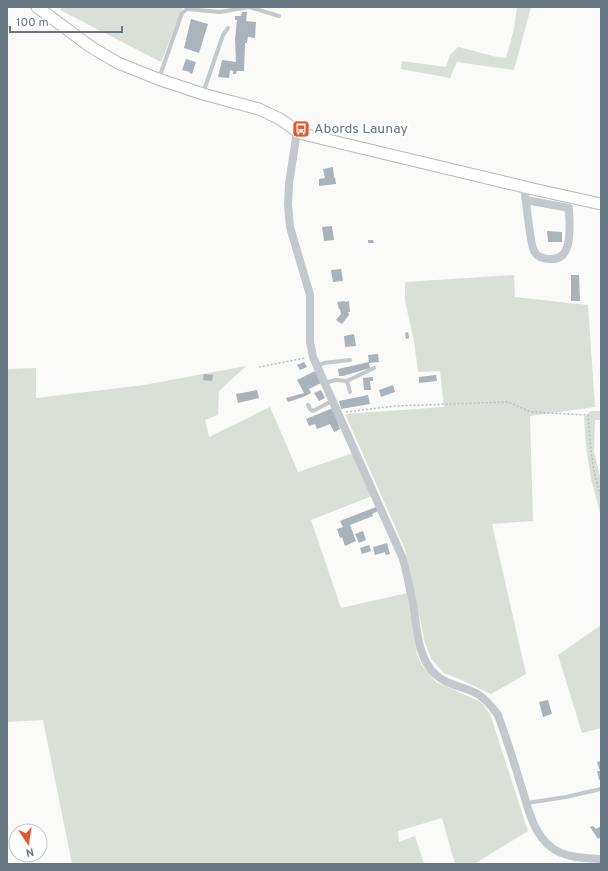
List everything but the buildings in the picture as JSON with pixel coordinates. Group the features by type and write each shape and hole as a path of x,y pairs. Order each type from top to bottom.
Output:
{"street":[{"path":"42,9 91,48 118,63 158,79 203,94 259,109 280,119 297,132 524,187 601,204"},
{"path":"297,132 289,184 288,205 290,227 310,295 310,342 313,357 403,559 408,578 420,647 425,662 435,674 449,683 478,694 490,704 498,715 527,803 540,834 551,848 580,858 601,859"},
{"path":"524,187 533,251 545,258 552,259 560,257 568,246 570,238 569,208 526,200"}],"lane":[{"path":"158,79 182,13 187,9 220,12 249,7 279,16"},
{"path":"203,94 223,35 228,28"},
{"path":"317,366 324,363 350,360"},
{"path":"324,383 335,380 348,381 374,368"},
{"path":"348,381 350,392"},
{"path":"308,405 313,411 333,401"},
{"path":"527,803 566,797 601,789"}],"path":[{"path":"260,367 313,357"},
{"path":"338,413 395,406 508,402 531,412 588,416 591,451 601,497"}],"shaded area":[{"path":"61,7 183,7 161,62 60,10"},
{"path":"517,7 531,7 514,70 457,62 450,78 401,69 402,61 446,67 450,55 458,47 506,58 514,29"},
{"path":"514,275 515,297 588,305 595,407 530,416 533,521 492,524 526,674 491,694 444,673 432,660 425,643 405,549 345,414 444,407 440,371 418,372 414,341 405,301 405,282"},
{"path":"246,366 219,391 218,415 205,420 209,437 270,407 298,472 353,453 372,496 311,520 341,608 407,593 417,655 422,665 436,682 481,702 490,714 528,831 474,864 455,864 442,818 398,831 399,842 415,836 424,864 72,864 43,720 7,722 7,369 36,368 36,398 144,385"},
{"path":"591,411 601,411 601,420 595,420 594,452 601,480 601,516 591,479 586,446 584,417"},
{"path":"601,625 601,728 582,733 558,655"}],"place":[{"name":"Abords Launay","path":"301,129"}]}
